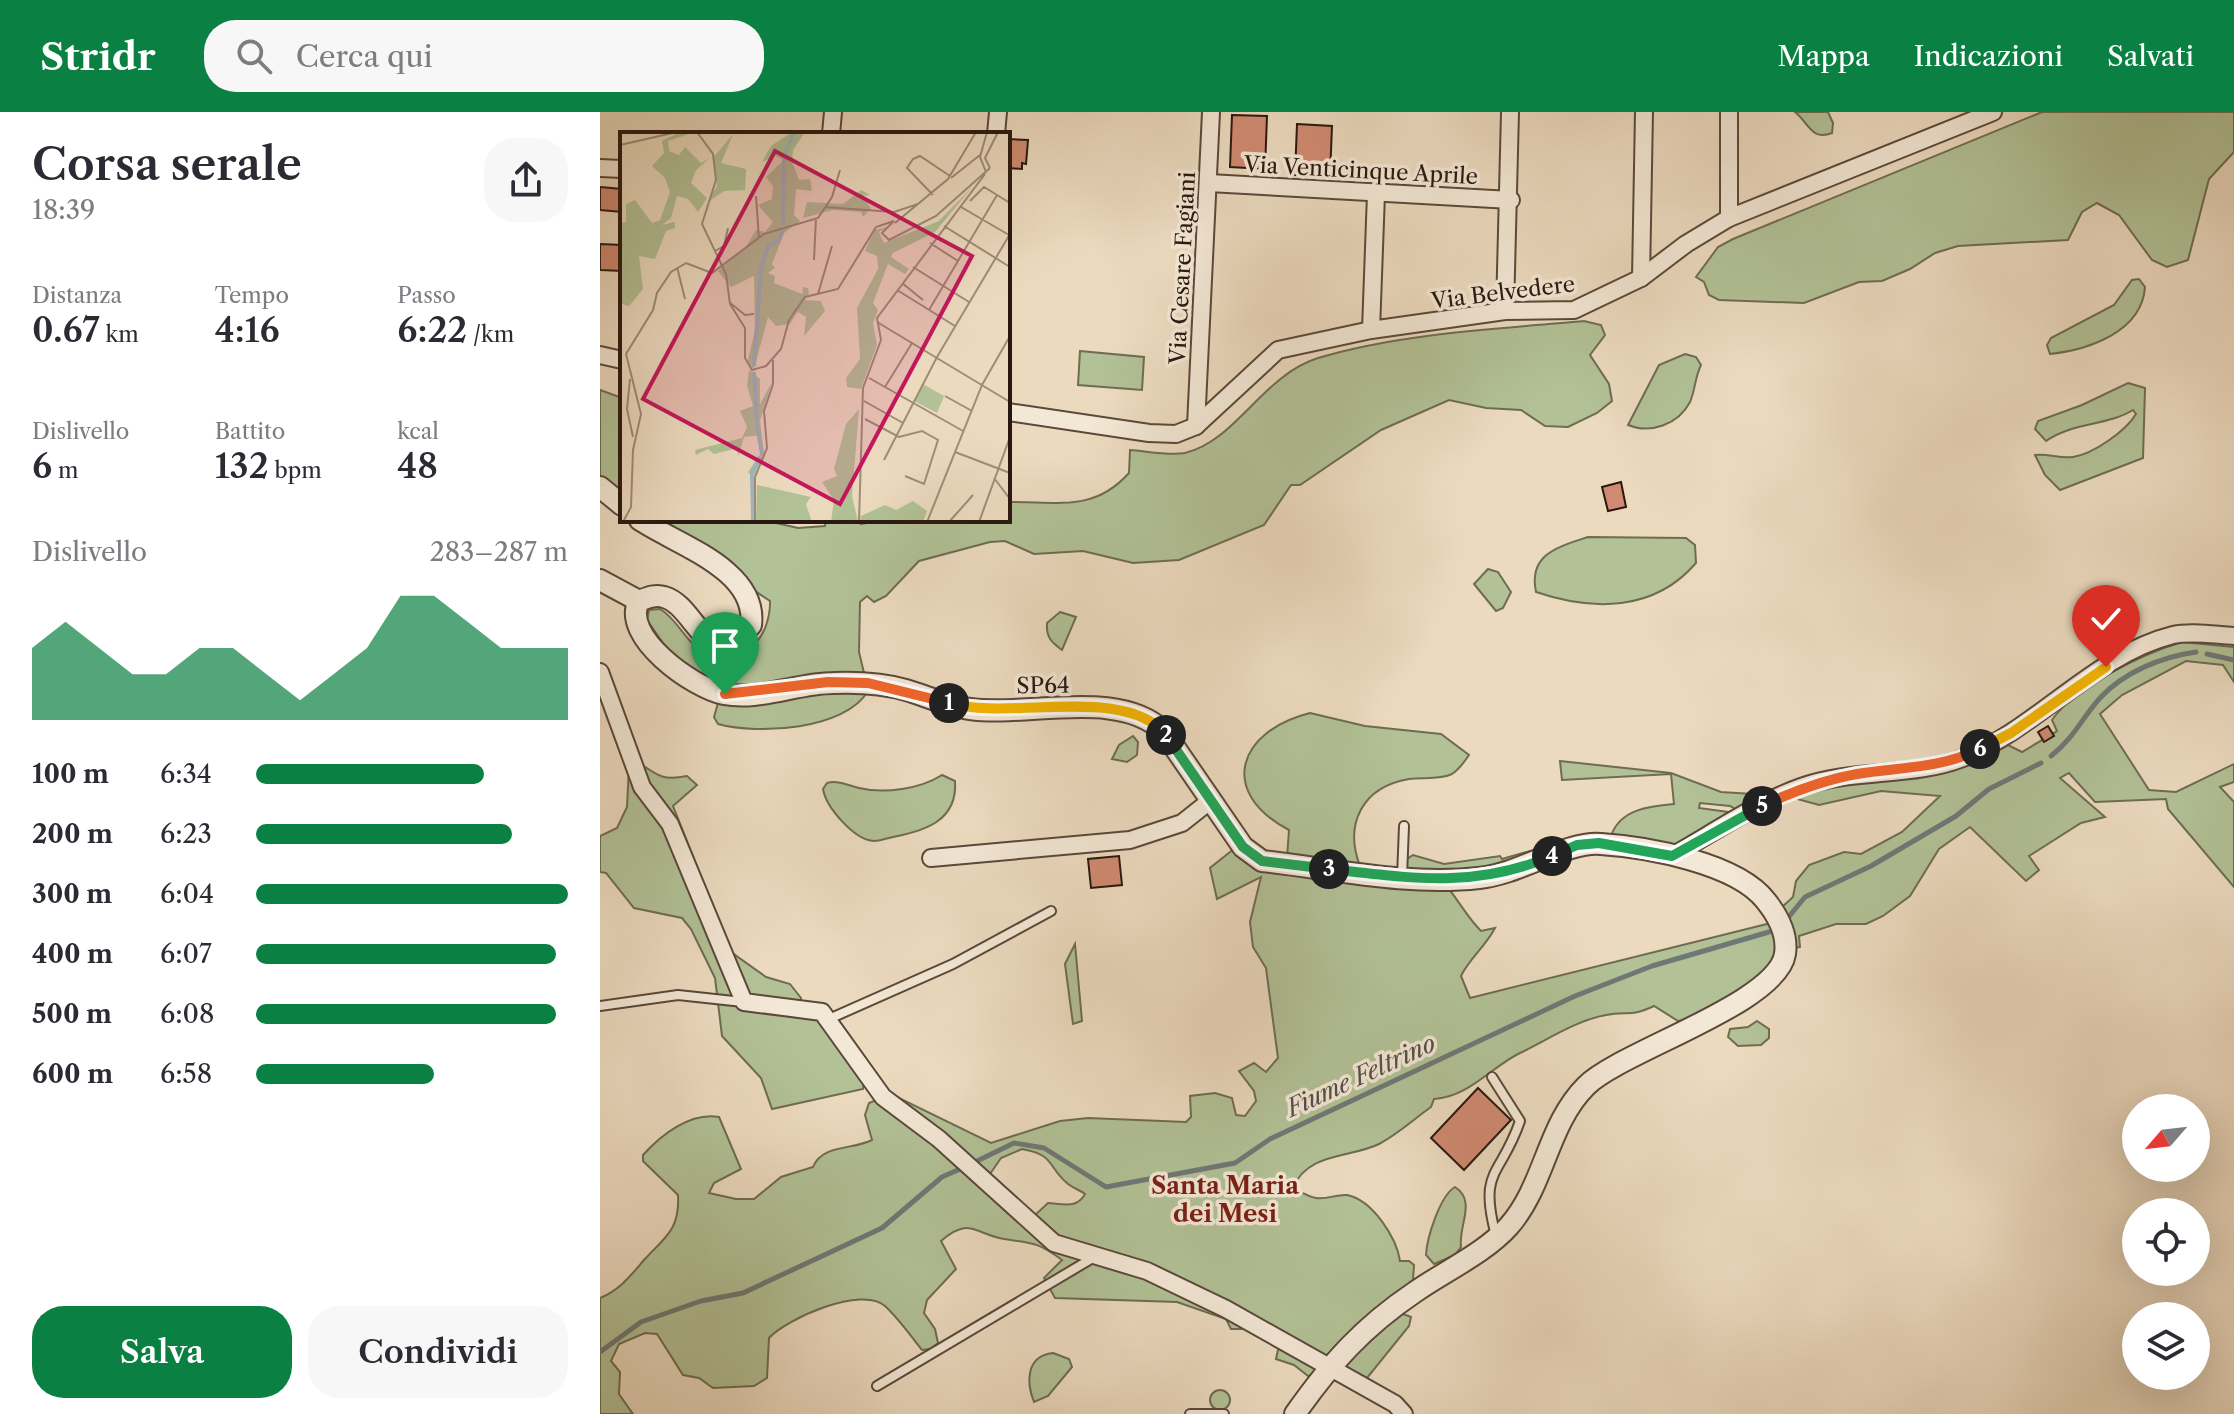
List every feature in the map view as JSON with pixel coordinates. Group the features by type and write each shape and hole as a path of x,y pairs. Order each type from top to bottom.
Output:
{"street":[{"path":"831,132 833,112"},
{"path":"996,132 998,112"},
{"name":"Via Cesare Fagiani","path":"1196,426 1211,112"},
{"path":"1505,311 1511,200 1510,112"},
{"path":"1641,278 1644,112"},
{"path":"1729,112 1729,218"},
{"name":"Via Belvedere","path":"1196,426 1278,350 1371,330 1505,311 1574,310 1641,278 1686,244 1729,218 1993,112"},
{"path":"600,168 620,169"},
{"name":"Via Venticinque Aprile","path":"1209,183 1511,200"},
{"path":"1371,330 1376,194"},
{"path":"600,355 620,360"},
{"path":"1010,412 1149,433 1176,434 1196,426"},
{"path":"600,487 620,503"},
{"path":"600,580 639,601 656,595 672,600 709,639 732,639 751,625 753,611 742,585 726,571 643,522"},
{"name":"SP64","path":"639,601 633,621 647,643 693,679 725,694 828,682 868,683 969,709 1095,707 1151,718 1164,732 1243,847 1262,861 1430,881 1515,872 1577,845 1599,843 1672,856 1726,871 1757,890 1784,931 1785,956 1773,975 1741,1001 1587,1084 1563,1115 1528,1197 1509,1227 1496,1236"},
{"path":"1672,856 1802,787 1859,774 1935,766 1963,758 2011,733 2143,645 2176,634 2234,636"},
{"path":"600,672 642,787 670,824 744,1002 822,1012 883,1097 939,1139 1054,1243 1147,1271 1226,1309 1395,1404 1404,1414"},
{"path":"931,858 1130,840 1182,823 1211,800"},
{"path":"1295,1414 1328,1368 1363,1330 1496,1236"}],"lane":[{"path":"1402,877 1404,826"},
{"path":"829,1019 953,964 1051,911"},
{"path":"600,1006 678,995 744,1002"},
{"path":"1492,1077 1520,1121 1489,1181 1488,1206 1496,1236"},
{"path":"877,1386 1096,1256"},
{"path":"1190,1414 1224,1414"}],"green space":[{"path":"1795,112 1828,112 1833,123 1832,133 1815,133"},
{"path":"2042,112 2234,112 2234,152 2209,179 2188,260 2167,267 2152,260 2119,215 2097,203 2082,212 2068,240 1958,246 1935,253 1910,269 1882,281 1859,282 1804,303 1719,300 1709,295 1704,282 1696,277 1718,247 1733,239"},
{"path":"2139,279 2145,287 2142,303 2124,327 2096,343 2050,354 2047,345 2051,338 2114,305 2132,280"},
{"path":"1584,321 1601,325 1605,335 1590,355 1609,384 1612,401 1597,413 1568,427 1545,426 1521,410 1486,408 1449,400 1381,430 1300,485 1291,485 1264,525 1179,560 1133,563 1083,551 1034,554 1005,541 990,542 919,561 886,596 874,602 867,596 860,602 859,652 865,677 734,690 702,678 665,646 647,620 649,610 660,609 700,650 728,658 740,655 759,640 769,615 770,601 650,522 772,522 798,528 825,526 826,522 1010,522 1010,502 1073,502 1102,494 1129,473 1130,450 1179,454 1203,446 1235,422 1281,378 1318,358 1416,337"},
{"path":"1080,351 1144,357 1142,390 1078,385"},
{"path":"1685,354 1696,357 1701,365 1692,398 1685,410 1663,426 1636,428 1628,425 1659,365"},
{"path":"2128,383 2145,388 2143,458 2060,490 2045,475 2035,455 2081,455 2117,434 2136,414 2133,410 2112,419 2067,430 2046,441 2035,429 2038,421"},
{"path":"600,390 620,397 620,499 600,483"},
{"path":"1588,537 1686,538 1695,545 1696,563 1661,591 1621,603 1579,602 1536,592 1535,579 1541,561 1556,549"},
{"path":"1488,569 1498,572 1511,592 1503,608 1496,611 1474,584"},
{"path":"1060,612 1076,617 1062,650 1047,632 1047,623"},
{"path":"2182,642 2234,647 2234,682 2223,665 2186,661 2122,695 2100,714 2149,790 2176,792 2234,764 2234,782 2220,787 2234,802 2234,887 2168,809 2166,799 2095,802 2069,773 2060,778 2105,817 2081,823 2029,856 2039,870 2026,881 1970,827 1939,849 1910,896 1883,916 1866,924 1836,924 1799,936 1800,947 1794,948 1782,907 1793,897 1796,881 1809,865 1844,852 1861,854 1902,832 1940,796 1881,791 1819,805 1790,797 1841,781 2008,745 2022,752 2057,731 2052,720 2063,707 2093,684 2148,654"},
{"path":"827,691 868,691 857,704 840,714 799,726 777,729 735,727 718,724 714,717 718,703"},
{"path":"1310,713 1365,726 1441,734 1469,755 1452,774 1393,783 1369,799 1356,822 1354,836 1360,866 1287,858 1289,830 1266,815 1252,798 1245,781 1246,764 1253,748 1266,734 1285,722"},
{"path":"1133,736 1138,742 1137,755 1127,762 1112,759 1119,745"},
{"path":"1560,761 1671,773 1721,792 1769,795 1737,810 1730,806 1700,803 1699,808 1728,812 1731,816 1670,853 1611,836 1621,820 1629,815 1646,808 1674,804 1671,774 1562,780"},
{"path":"638,762 661,776 687,776 697,785 673,806 731,952 766,977 790,984 801,998 801,1004 827,1023 865,1074 863,1089 772,1109 761,1078 722,1036 715,978 691,929 682,918 634,908 606,873 600,872 600,836 617,828 627,807 629,766"},
{"path":"942,775 955,781 951,806 945,815 927,827 876,841 850,829 829,805 823,789 827,783 835,782 869,790 902,789"},
{"path":"1572,839 1482,878 1404,869 1407,859 1413,855 1444,864 1500,856 1502,859"},
{"path":"1235,848 1444,883 1481,931 1495,928 1461,976 1470,998 1771,923 1778,948 1766,970 1754,981 1685,1020 1678,1021 1654,1006 1584,1021 1509,1059 1458,1093 1434,1099 1431,1107 1379,1144 1308,1168 1293,1188 1316,1198 1347,1195 1357,1198 1374,1212 1389,1232 1400,1261 1409,1261 1414,1265 1413,1280 1317,1374 1308,1376 1294,1365 1276,1359 1279,1345 1250,1329 1231,1329 1226,1319 1177,1302 1055,1298 1044,1278 1062,1260 1034,1244 966,1228 941,1241 956,1269 927,1300 924,1313 935,1329 938,1343 931,1349 922,1350 885,1306 860,1299 843,1302 807,1314 769,1338 767,1378 754,1386 713,1388 699,1378 683,1375 657,1334 645,1333 619,1344 611,1361 620,1372 619,1394 633,1414 600,1414 600,1298 625,1282 674,1225 678,1195 643,1161 643,1155 667,1133 687,1122 708,1116 719,1117 741,1169 714,1183 709,1193 754,1199 781,1177 813,1167 823,1154 872,1140 865,1115 869,1103 891,1094 991,1143 1060,1121 1088,1118 1186,1122 1191,1117 1190,1096 1215,1093 1232,1098 1236,1115 1245,1116 1256,1101 1254,1091 1239,1071 1254,1063 1266,1072 1278,1058 1266,968 1253,947 1250,922 1261,877 1217,899 1210,868","holes":["1022,1149 1046,1158 1061,1178 1085,1194 1082,1199 1069,1204 1048,1203 1033,1217 988,1177 1001,1158"]},
{"path":"1075,944 1082,1021 1073,1024 1065,964"},
{"path":"1757,1021 1769,1029 1769,1038 1761,1045 1738,1046 1728,1037 1730,1029 1748,1027"},
{"path":"1455,1187 1465,1199 1466,1207 1461,1247 1455,1255 1434,1264 1426,1255 1429,1238 1439,1208"},
{"path":"1395,1311 1411,1317 1409,1326 1367,1378 1339,1364"},
{"path":"1053,1353 1069,1359 1072,1367 1048,1396 1034,1402 1030,1371 1038,1359"},
{"path":"1220,1390 1227,1393 1230,1400 1227,1407 1220,1410 1213,1407 1210,1400 1213,1393"}],"building":[{"path":"1232,115 1267,116 1265,169 1230,167"},
{"path":"1297,124 1332,126 1330,176 1295,175"},
{"path":"1010,139 1028,140 1026,164 1022,163 1022,169 1010,168"},
{"path":"600,187 620,189 620,212 600,210"},
{"path":"600,244 620,245 620,271 600,270"},
{"path":"1621,482 1626,507 1608,511 1602,487"},
{"path":"2048,726 2054,736 2044,742 2038,732"},
{"path":"1119,856 1122,885 1091,888 1088,859"},
{"path":"1478,1088 1511,1120 1464,1170 1431,1138"}],"waterway":[{"name":"Fiume Feltrino","path":"2051,756 2072,735 2100,698 2120,681 2157,662 2196,652"},
{"name":"Fiume Feltrino","path":"2207,654 2234,660"},
{"name":"Fiume Feltrino","path":"1787,919 1805,897 1871,866 1956,816 1989,789 2041,763"},
{"name":"Fiume Feltrino","path":"973,1163 1014,1143 1044,1148 1106,1187 1235,1163 1270,1139 1575,996 1652,966 1769,932"},
{"name":"Fiume Feltrino","path":"600,1352 641,1322 701,1301 743,1293 882,1228 942,1177 960,1169"}],"district":[{"name":"Santa Maria dei Mesi","path":"1225,1200"}],"route":[{"path":"725,694 748,694 828,682 868,683 901,689 969,709 1095,707 1132,712 1151,718 1164,732 1243,847 1262,861 1430,881 1515,872 1577,845 1599,843 1672,856 1802,787 1859,774 1935,766 1963,758 2011,733 2106,667"}]}
